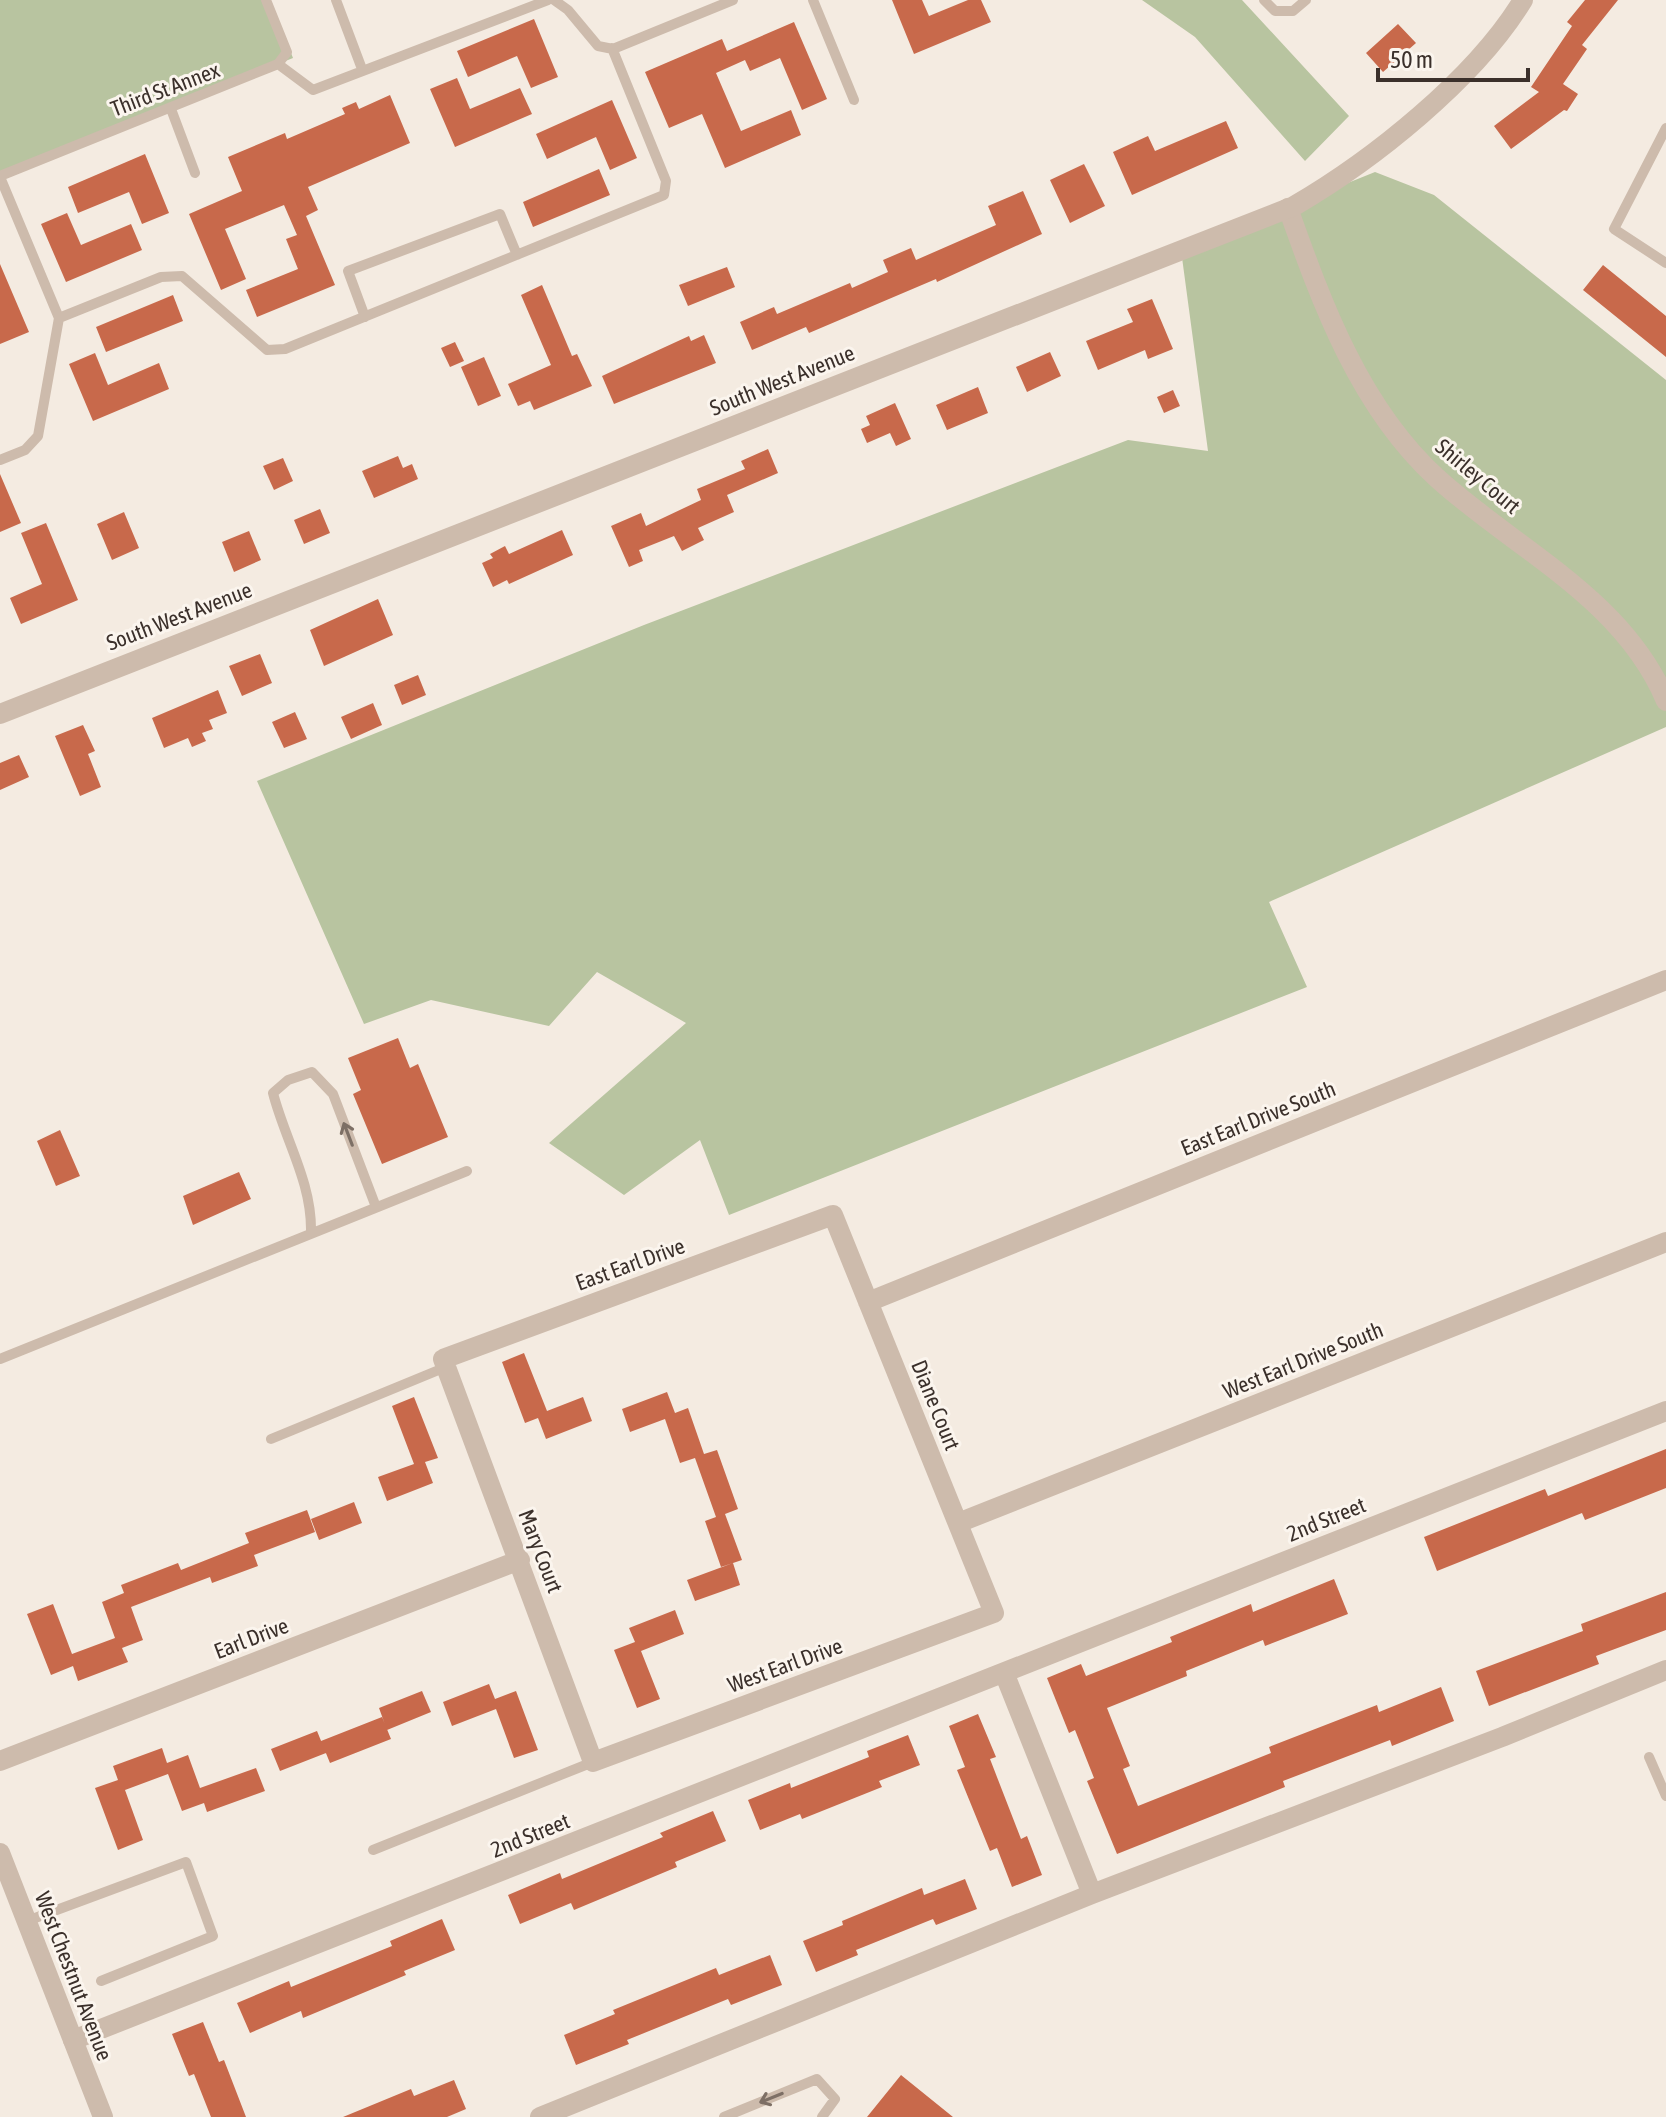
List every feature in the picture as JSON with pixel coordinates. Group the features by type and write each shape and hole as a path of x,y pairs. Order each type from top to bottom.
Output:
{"street":[{"name":"South West Avenue","path":"2,708 1288,208 1324,189 1446,91 1500,33 1523,0"},
{"name":"Shirley Court","path":"1288,208 1343,345 1389,427 1436,478 1600,608 1637,649 1666,701"},
{"name":"East Earl Drive South","path":"868,1302 1666,980"},
{"name":"Diane Court","path":"833,1215 994,1613"},
{"name":"East Earl Drive","path":"444,1363 833,1215"},
{"name":"West Earl Drive South","path":"958,1523 1666,1242"},
{"name":"Mary Court","path":"444,1363 593,1762"},
{"name":"2nd Street","path":"73,2040 181,1994 325,1942 1666,1411"},
{"name":"Earl Drive","path":"0,1761 520,1560"},
{"name":"West Earl Drive","path":"593,1762 994,1613"},
{"path":"540,2117 1092,1894 1502,1737 1666,1670"},
{"path":"1005,1675 1092,1894"},
{"name":"West Chestnut Avenue","path":"0,1853 103,2117"}],"lane":[{"path":"266,0 287,52 278,64 313,90 551,0 568,10 598,46 612,48 733,0"},
{"path":"336,0 362,69"},
{"path":"813,0 854,100"},
{"path":"1264,0 1275,11 1287,12 1306,0"},
{"path":"59,318 161,277 182,276 267,350 285,349 664,195 666,181 612,48"},
{"name":"Third St Annex","path":"0,177 278,64"},
{"path":"171,109 195,173"},
{"path":"1666,128 1614,229 1666,263"},
{"path":"0,177 59,318 38,436 25,450 0,460"},
{"path":"365,317 348,271 500,214 517,255"},
{"path":"311,1232 312,1212 301,1168 273,1093 288,1080 312,1072 333,1094 376,1207"},
{"path":"0,1359 467,1171"},
{"path":"271,1439 444,1363"},
{"path":"1649,1757 1666,1796"},
{"path":"373,1850 593,1762"},
{"path":"27,1921 186,1862 213,1936 101,1981"},
{"path":"724,2117 743,2114 817,2079 835,2099 822,2117"}],"green space":[{"path":"0,0 270,0 293,58 0,174"},
{"path":"1142,0 1242,0 1349,116 1305,161 1195,37"},
{"path":"1375,172 1434,195 1666,380 1666,727 1269,902 1307,987 729,1215 700,1140 624,1195 549,1143 686,1023 597,972 549,1026 431,1000 364,1024 257,781 644,625 1128,440 1208,451 1181,250"}],"building":[{"path":"892,0 922,0 929,16 968,0 981,0 991,22 914,54"},
{"path":"1585,0 1618,0 1582,45 1587,49 1563,84 1578,94 1567,111 1564,110 1511,149 1494,126 1539,92 1531,87 1572,26 1567,22"},
{"path":"534,19 558,77 531,88 517,56 468,77 457,51"},
{"path":"794,22 827,99 802,110 780,58 750,71 745,60 716,73 741,131 791,110 801,135 725,168 702,114 669,128 645,72 722,39 727,51"},
{"path":"1398,24 1416,43 1383,72 1366,53"},
{"path":"457,78 470,109 520,88 532,114 455,147 430,89"},
{"path":"390,95 410,143 308,187 318,210 306,216 335,285 257,317 246,290 298,269 286,239 297,235 284,205 225,229 246,279 221,290 189,214 242,191 228,157 285,133 287,139 345,114 342,108 356,102 359,109"},
{"path":"612,100 637,158 610,170 596,137 547,159 536,134"},
{"path":"1226,121 1238,148 1132,195 1113,152 1148,136 1155,151"},
{"path":"145,154 169,213 142,224 129,192 78,213 68,187"},
{"path":"1084,164 1105,206 1070,223 1050,180"},
{"path":"599,169 610,195 533,227 523,202"},
{"path":"1023,191 1042,234 937,282 936,279 809,333 806,327 752,350 740,322 774,307 777,314 850,283 852,288 888,272 883,260 911,248 916,260 996,225 988,206"},
{"path":"67,213 81,245 131,224 142,250 66,282 41,224"},
{"path":"0,264 29,332 0,344"},
{"path":"1603,265 1666,316 1666,357 1583,290"},
{"path":"727,267 735,287 688,306 679,285"},
{"path":"542,285 572,356 577,354 592,386 534,410 530,401 518,406 508,384 551,365 521,295"},
{"path":"173,295 183,321 106,352 96,327"},
{"path":"1152,299 1173,349 1148,359 1145,350 1098,370 1086,341 1133,322 1127,309"},
{"path":"704,335 716,363 614,404 602,376 689,336 691,341"},
{"path":"455,342 464,361 450,367 441,348"},
{"path":"1050,352 1061,376 1027,392 1016,367"},
{"path":"95,353 108,385 159,363 169,389 93,421 69,364"},
{"path":"484,357 501,396 478,406 461,367"},
{"path":"978,387 988,413 947,430 936,405"},
{"path":"1173,390 1180,406 1164,413 1157,397"},
{"path":"895,403 911,439 896,446 890,433 867,443 861,429 870,425 866,416"},
{"path":"768,449 778,473 727,495 734,512 698,528 704,540 682,551 674,536 639,550 643,561 629,567 611,526 641,513 646,526 701,500 697,489 745,469 741,461"},
{"path":"398,456 403,468 412,464 418,479 374,498 362,471"},
{"path":"283,458 293,481 274,490 263,466"},
{"path":"0,474 21,523 0,532"},
{"path":"320,509 330,533 304,544 294,520"},
{"path":"124,512 139,548 112,560 97,524"},
{"path":"46,523 78,600 21,624 10,598 42,584 21,533"},
{"path":"562,530 573,555 509,584 507,580 493,587 482,563 493,558 490,554 505,546 509,554"},
{"path":"249,531 261,560 234,572 222,542"},
{"path":"378,599 393,635 324,666 310,630"},
{"path":"260,654 272,683 242,696 229,666"},
{"path":"418,675 426,695 402,705 394,685"},
{"path":"218,690 227,713 209,720 213,729 202,733 206,741 192,747 188,738 164,748 152,718"},
{"path":"373,703 382,725 351,739 341,717"},
{"path":"295,712 307,739 284,748 272,722"},
{"path":"83,725 95,751 88,754 101,787 80,796 55,736"},
{"path":"19,755 29,777 0,790 0,763"},
{"path":"398,1038 410,1068 418,1064 448,1137 382,1164 353,1094 361,1090 348,1058"},
{"path":"60,1130 80,1176 56,1186 37,1141"},
{"path":"239,1172 251,1199 193,1225 183,1196"},
{"path":"524,1353 547,1411 583,1397 592,1421 546,1439 538,1418 525,1423 502,1362"},
{"path":"667,1392 675,1413 688,1408 704,1454 717,1450 738,1509 725,1514 742,1560 721,1567 705,1521 716,1517 695,1458 680,1463 665,1419 630,1432 622,1409"},
{"path":"414,1397 438,1458 425,1462 433,1483 387,1501 378,1477 414,1464 392,1406"},
{"path":"1666,1449 1666,1488 1585,1520 1582,1513 1437,1571 1424,1537 1545,1489 1548,1496"},
{"path":"354,1502 362,1523 319,1540 311,1519"},
{"path":"307,1510 315,1532 254,1555 258,1566 212,1583 210,1577 131,1607 143,1640 122,1648 128,1662 78,1681 73,1666 51,1675 27,1614 53,1604 72,1654 115,1638 102,1602 124,1593 121,1585 178,1563 181,1570 249,1543 245,1533"},
{"path":"733,1563 740,1585 695,1601 687,1580"},
{"path":"1334,1579 1348,1614 1265,1646 1263,1640 1186,1671 1187,1676 1107,1708 1130,1766 1123,1769 1138,1806 1271,1753 1269,1747 1377,1705 1379,1712 1441,1687 1454,1721 1392,1746 1390,1740 1283,1781 1285,1787 1117,1854 1087,1781 1094,1778 1075,1730 1069,1733 1047,1678 1081,1664 1086,1676 1172,1642 1170,1637 1251,1604 1253,1612"},
{"path":"1666,1592 1666,1630 1596,1656 1599,1664 1489,1706 1476,1671 1583,1631 1581,1624"},
{"path":"675,1610 684,1634 641,1651 660,1699 637,1708 614,1650 635,1642 629,1628"},
{"path":"489,1684 495,1699 516,1691 538,1750 514,1758 496,1709 452,1726 443,1702"},
{"path":"422,1691 431,1712 387,1730 379,1708"},
{"path":"978,1714 996,1757 990,1759 1021,1839 1027,1836 1042,1875 1012,1887 997,1848 990,1851 957,1770 965,1767 949,1726"},
{"path":"382,1717 391,1739 330,1763 321,1741"},
{"path":"317,1731 326,1753 280,1771 271,1749"},
{"path":"908,1735 920,1765 879,1781 882,1787 802,1819 800,1814 760,1830 748,1800 790,1783 791,1788 869,1757 867,1751"},
{"path":"162,1748 167,1763 188,1755 200,1788 256,1768 265,1791 207,1812 204,1803 182,1811 168,1774 125,1790 143,1840 118,1850 95,1788 118,1780 113,1766"},
{"path":"713,1811 726,1841 675,1862 677,1867 574,1910 571,1903 520,1924 508,1895 560,1873 562,1879 663,1837 660,1833"},
{"path":"965,1879 977,1909 936,1925 933,1919 856,1950 858,1955 816,1972 803,1941 843,1925 842,1921 922,1888 924,1895"},
{"path":"442,1919 455,1950 404,1971 406,1975 303,2018 301,2011 250,2033 237,2003 289,1981 291,1987 392,1946 390,1941"},
{"path":"770,1955 782,1985 731,2005 728,1999 627,2040 629,2044 576,2065 564,2035 615,2014 613,2010 716,1968 719,1975"},
{"path":"203,2022 219,2062 224,2060 246,2117 211,2117 194,2074 189,2076 172,2034"},
{"path":"901,2075 953,2117 867,2117"},
{"path":"454,2080 466,2109 447,2117 343,2117 411,2089 414,2096"}]}
